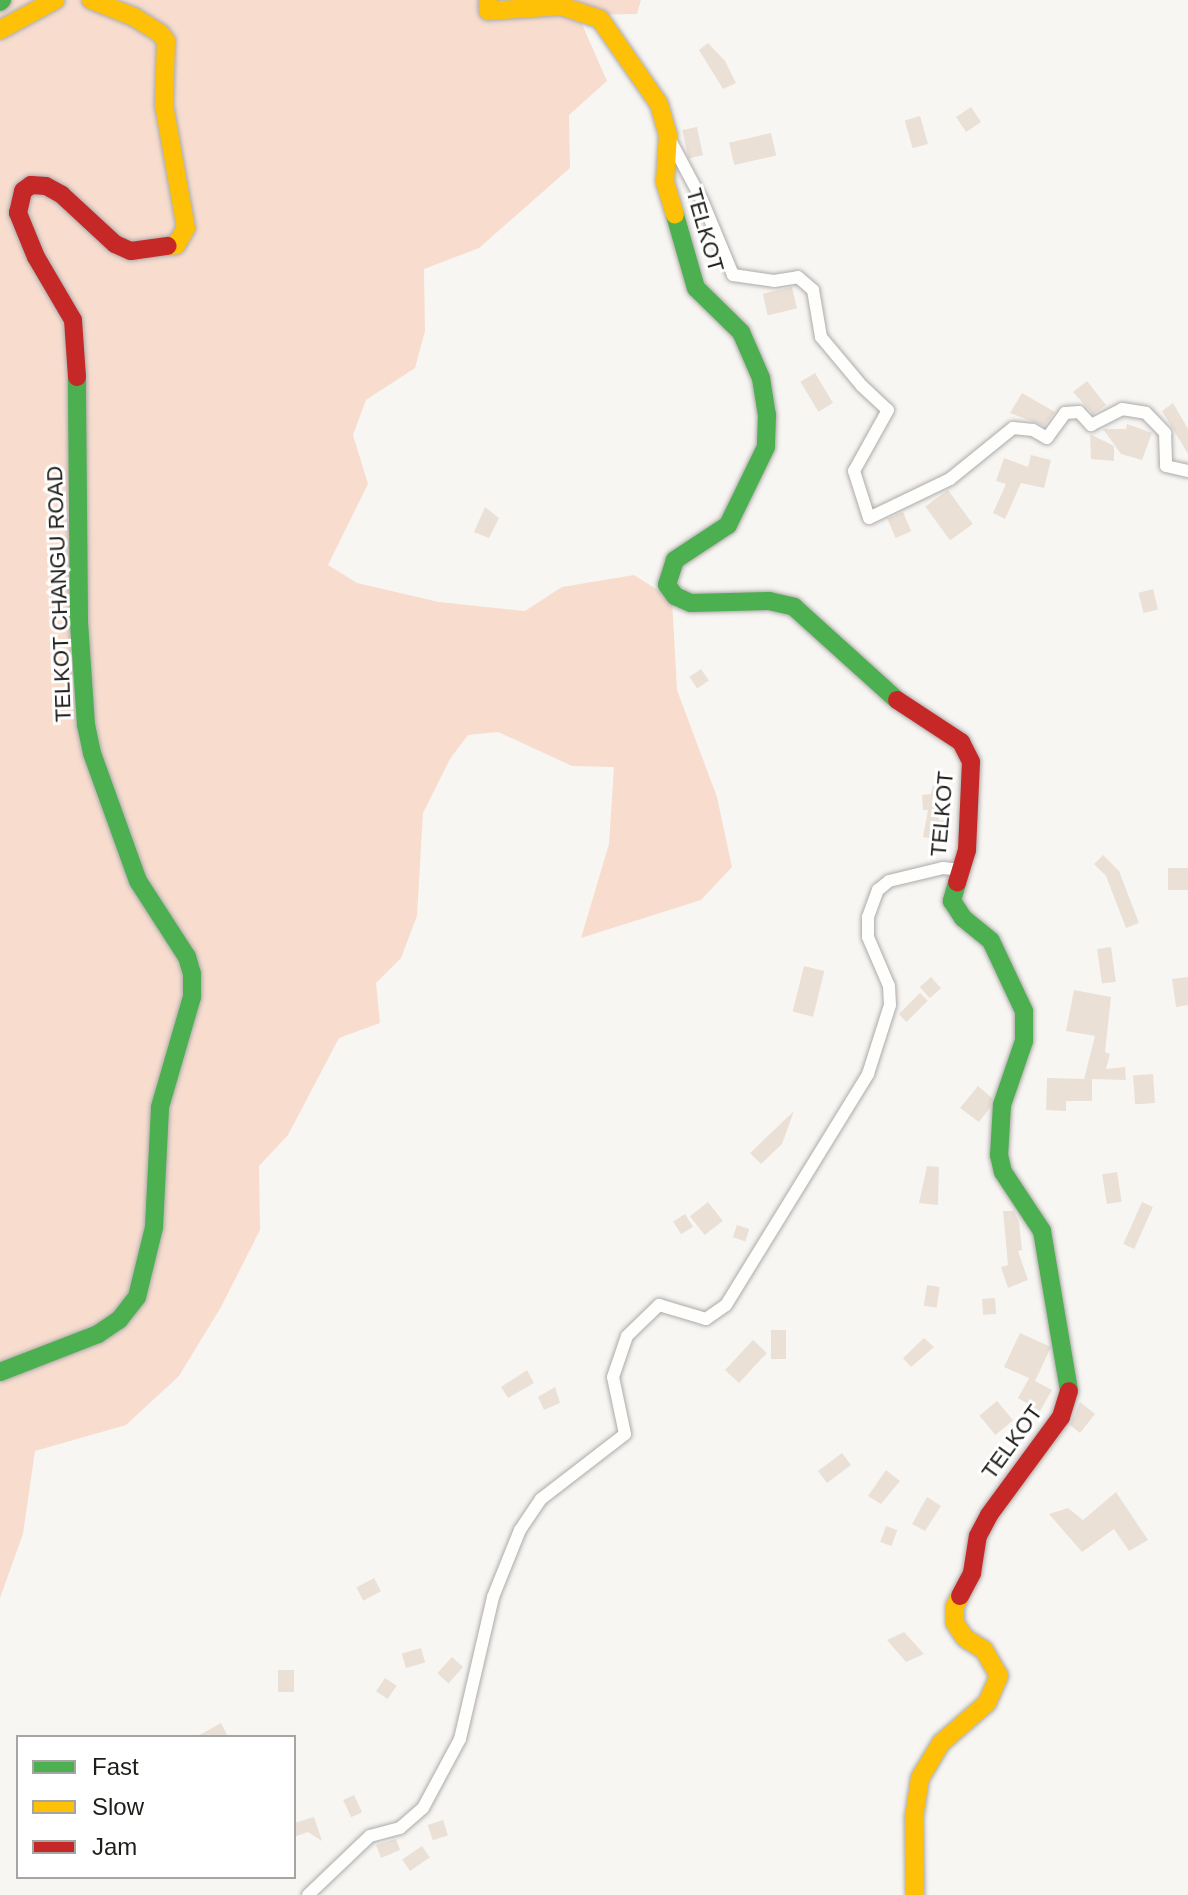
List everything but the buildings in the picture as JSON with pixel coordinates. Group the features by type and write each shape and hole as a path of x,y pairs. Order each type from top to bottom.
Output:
{"street":[{"path":"0,30 55,0"},
{"name":"TELKOT CHANGU ROAD","path":"0,1372 98,1334 119,1320 137,1297 154,1227 160,1107 192,997 192,974 187,957 138,881 92,753 86,725 79,623 77,345 73,320 36,257 18,213 23,191 31,185 46,186 62,195 115,244 131,251 176,245 186,228 164,105 168,55 166,41 160,33 134,17 91,0"},
{"name":"TELKOT","path":"488,0 488,11 561,6 600,19 659,104 668,135 665,182 696,288 741,332 761,378 767,415 766,447 728,525 675,560 668,573 667,585 675,596 691,603 769,601 794,607 898,701 961,742 967,751 971,776 967,850 953,890 956,910 991,941 1024,1011 1024,1041 1002,1105 999,1155 1003,1172 1042,1231 1070,1387 1061,1417 989,1515 978,1536 972,1573 955,1606 955,1623 965,1638 984,1650 999,1676 987,1703 941,1743 920,1778 914,1818 915,1895"},
{"path":"668,135 702,200 733,275 774,281 798,277 813,290 821,337 862,386 888,410 854,471 869,518 950,479 1013,428 1033,430 1047,438 1065,413 1079,412 1091,425 1122,409 1146,413 1165,433 1166,466 1188,471"},
{"path":"308,1895 370,1836 400,1828 423,1808 460,1739 493,1597 520,1530 541,1499 625,1434 613,1377 627,1336 659,1305 706,1319 726,1305 868,1074 890,1005 889,986 868,937 868,917 878,890 889,881 929,871 961,870"}],"shaded area":[{"path":"0,0 641,0 637,14 578,15 607,81 569,115 570,168 479,248 424,269 425,331 415,368 366,400 353,435 368,484 328,565 357,583 439,602 525,611 562,587 634,575 672,599 677,690 717,797 732,867 701,900 581,938 609,844 614,767 572,766 498,732 468,735 450,759 423,813 417,916 401,958 376,983 380,1023 339,1038 288,1135 259,1166 260,1230 221,1307 179,1376 126,1425 35,1451 23,1534 0,1598"}],"traffic: fast":[{"path":"675,215 696,288 741,332 761,378 767,415 766,447 728,525 675,560 667,585 675,596 691,603 769,601 794,607 897,700"},
{"path":"0,1372 98,1334 119,1320 137,1297 154,1227 160,1107 192,997 192,974 187,957 138,881 92,753 86,725 79,623 77,377"},
{"path":"957,883 952,901 963,918 991,941 1024,1011 1024,1041 1002,1105 999,1155 1003,1172 1042,1231 1069,1391"}],"traffic: slow":[{"path":"0,30 55,0"},
{"path":"91,0 134,17 160,33 166,41 164,105 186,228 176,245 168,246"},
{"path":"488,0 488,11 561,6 600,19 659,104 668,135 665,182 675,215"},
{"path":"915,1895 914,1818 920,1778 941,1743 987,1703 999,1676 984,1650 965,1638 955,1623 955,1606 960,1596"}],"traffic: jam":[{"path":"77,377 73,320 36,257 18,213 23,191 31,185 46,186 62,195 115,244 131,251 168,246"},
{"path":"897,700 961,742 971,762 967,850 957,883"},
{"path":"960,1596 972,1573 978,1536 989,1515 1061,1417 1069,1391"}]}
